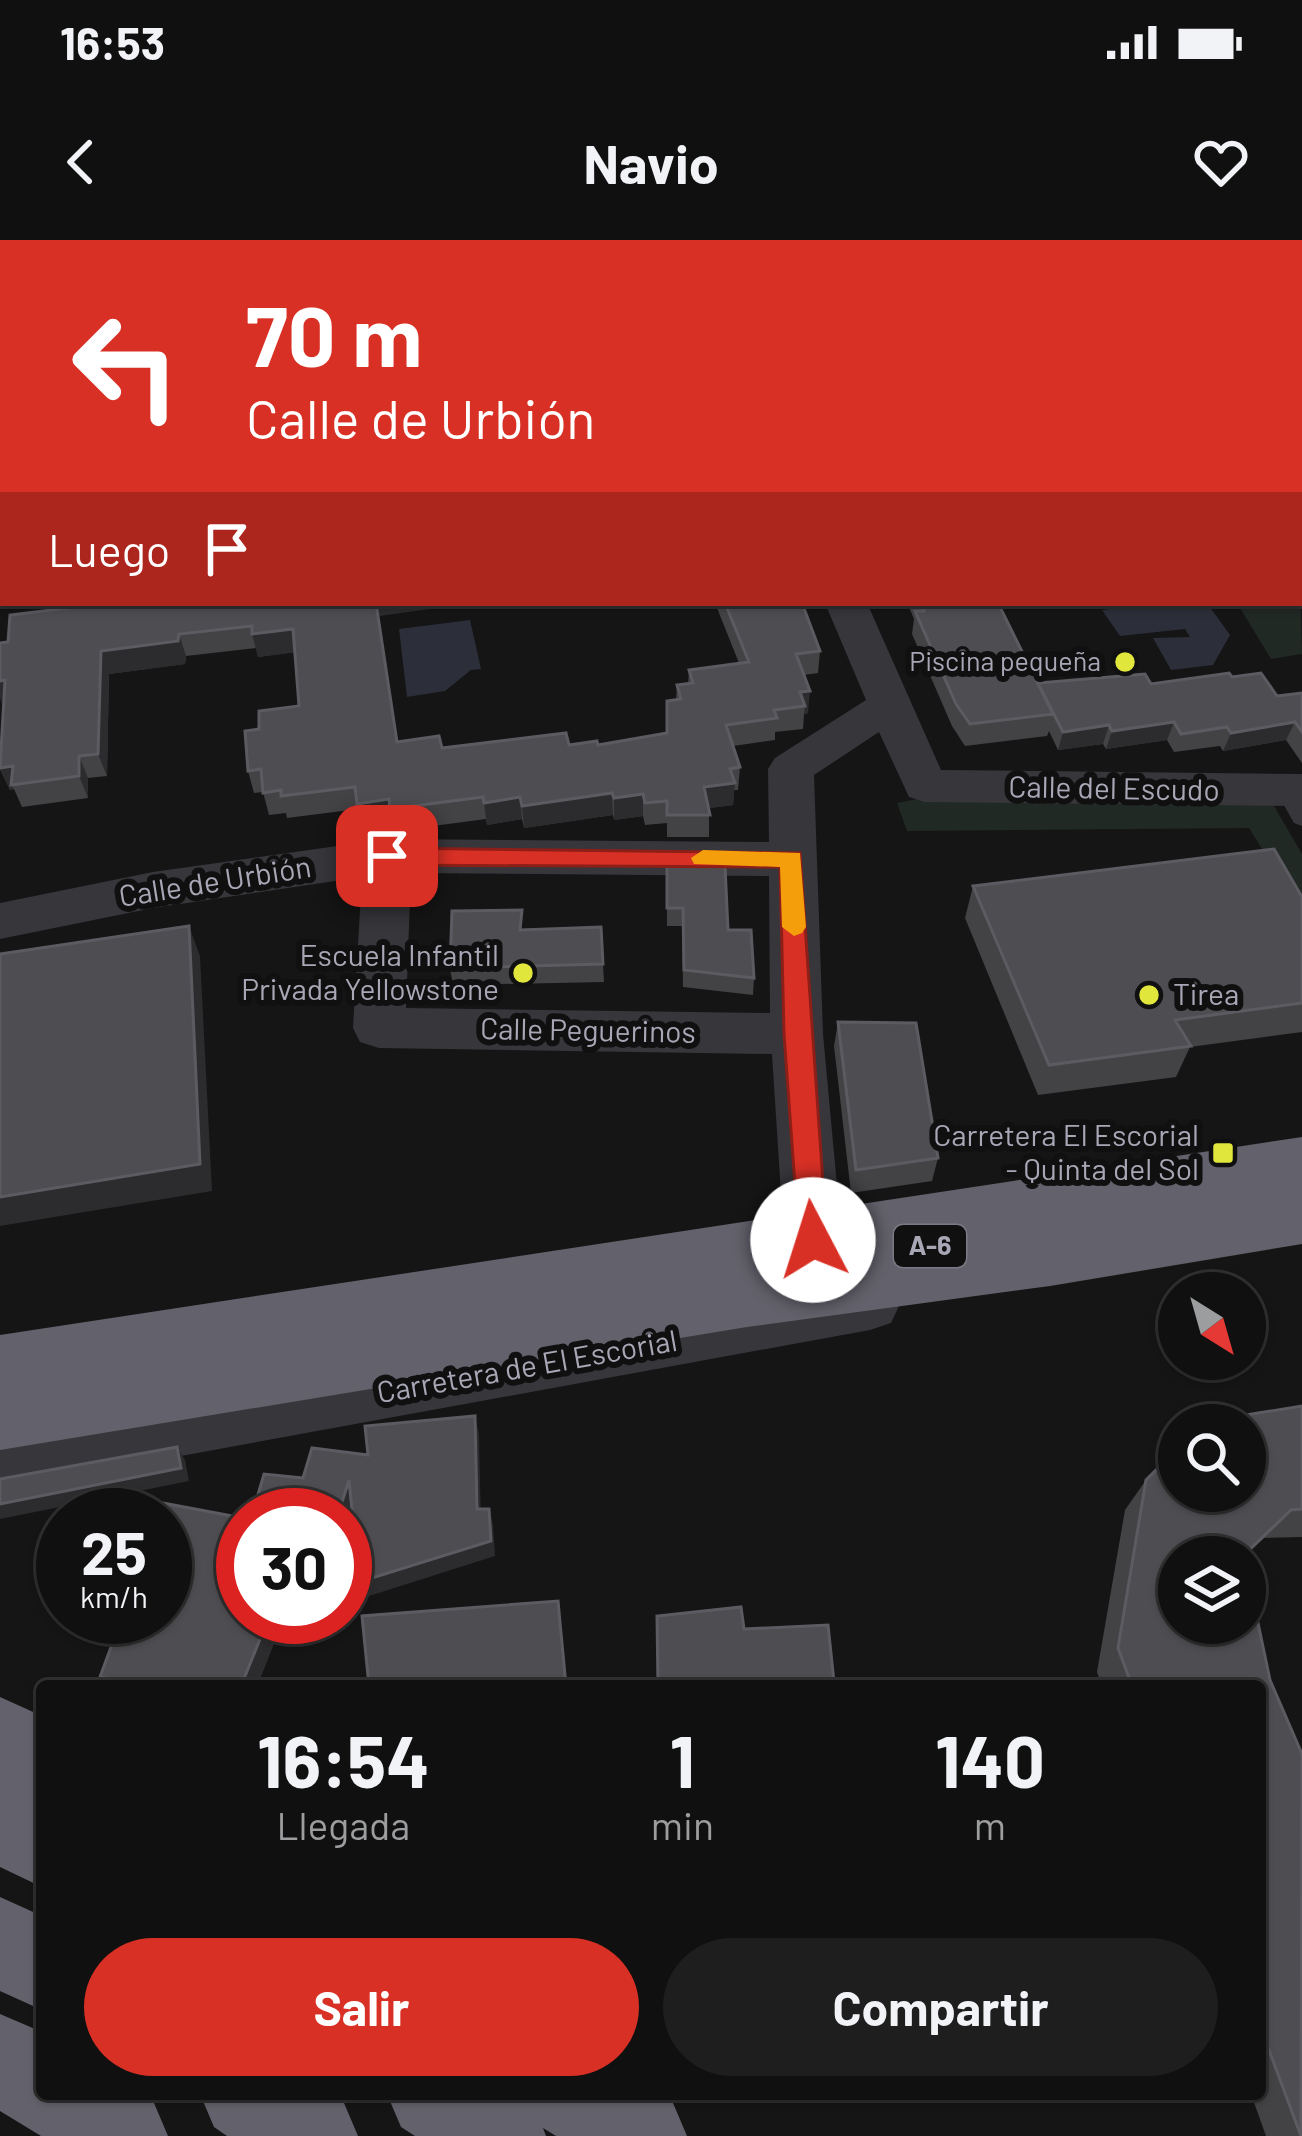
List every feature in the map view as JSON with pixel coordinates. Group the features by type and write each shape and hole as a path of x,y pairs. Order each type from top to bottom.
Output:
{"highway":[{"path":"0,1367 1302,1164"},
{"name":"A-6","path":"747,1297 1113,1195"},
{"name":"A-6","path":"747,1297 1302,1216"},
{"path":"0,1417 747,1297"},
{"path":"0,1738 36,1758"},
{"path":"0,1819 36,1840"},
{"path":"0,1941 36,1962"},
{"path":"0,2060 36,2080"},
{"path":"71,2100 122,2136"},
{"path":"256,2100 311,2136"},
{"path":"443,2100 499,2136"},
{"path":"583,2100 640,2136"}],"street":[{"path":"0,520 0,558"},
{"path":"813,1240 796,1034 791,769 889,705 847,606"},
{"name":"Calle del Escudo","path":"889,705 925,786 1297,800"},
{"name":"Calle de Urbión","path":"0,920 153,890 387,856 791,859"},
{"name":"Calle Peguerinos","path":"387,856 379,1028 796,1034"},
{"name":"Carretera de El Escorial","path":"0,1459 832,1314 1050,1256"}],"shaded area":[{"path":"1209,606 1230,635 1213,665 1171,670 1153,638 1190,637 1185,629 1120,636 1102,610"},
{"path":"1239,606 1301,606 1302,654 1271,659"},
{"path":"470,620 481,669 471,670 445,691 407,697 399,629"},
{"path":"917,799 1270,799 1302,854 1302,913 1249,828 907,831 897,803"}],"building":[{"path":"84,606 376,606 397,742 439,736 442,748 566,733 569,745 597,741 598,745 667,733 667,701 681,699 677,685 693,683 689,670 749,662 726,606 803,606 820,651 796,654 810,691 800,692 805,706 774,710 777,718 726,725 740,767 730,769 735,783 704,787 710,815 667,815 667,801 645,803 643,794 614,798 612,793 522,806 520,797 484,803 483,797 390,809 389,799 357,804 355,787 281,796 281,790 263,793 261,769 248,771 245,731 259,729 259,711 299,706 293,629 252,634 252,626 179,634 178,641 101,651 98,754 79,756 79,776 11,785 13,766 0,768 5,680 0,681 0,643 8,642 10,615"},
{"path":"922,606 999,606 1053,714 970,724 956,704 915,611 924,611"},
{"path":"1229,673 1232,677 1261,673 1277,696 1302,693 1302,732 1295,722 1231,733 1227,727 1181,734 1174,722 1063,732 1038,683 1145,674 1151,684"},
{"name":"Tirea","path":"1274,849 1302,897 1302,1003 1175,1020 1191,1046 1049,1065 973,886"},
{"path":"667,862 725,866 728,930 751,930 754,978 684,970 683,908 667,908"},
{"path":"522,910 520,930 601,927 603,964 450,968 452,911"},
{"path":"189,926 200,1164 0,1197 0,954"},
{"path":"838,1022 916,1023 938,1158 856,1170"},
{"path":"1302,1406 1302,1509 1291,1510 1264,1536 1158,1536 1158,1644 1262,1644 1270,1680 1302,1754 1301,2136 1266,2042 1266,1680 1130,1680 1118,1648 1146,1480 1158,1468 1158,1512 1266,1512 1266,1412"},
{"path":"475,1416 477,1509 489,1509 491,1541 372,1578 372,1488 350,1488 349,1480 346,1488 260,1488 264,1474 303,1478 312,1448 368,1455 365,1426"},
{"path":"177,1447 181,1468 80,1488 36,1488 36,1497 0,1504 0,1479"},
{"path":"192,1508 216,1513 216,1644 258,1644 243,1680 100,1677 112,1644 192,1644"},
{"path":"558,1601 565,1680 368,1680 365,1644 372,1644 372,1615"},
{"path":"741,1607 744,1629 828,1625 834,1680 658,1680 657,1616"}],"slow traffic":[{"path":"703,858 791,859 794,927"}],"place":[{"name":"Piscina pequeña","path":"1125,662"},
{"name":"Escuela Infantil Privada Yellowstone","path":"523,973"},
{"name":"Tirea","path":"1149,995"},
{"name":"Carretera El Escorial - Quinta del Sol","path":"1223,1153"}],"route":[{"path":"387,856 791,859 796,1034 813,1240"}]}
